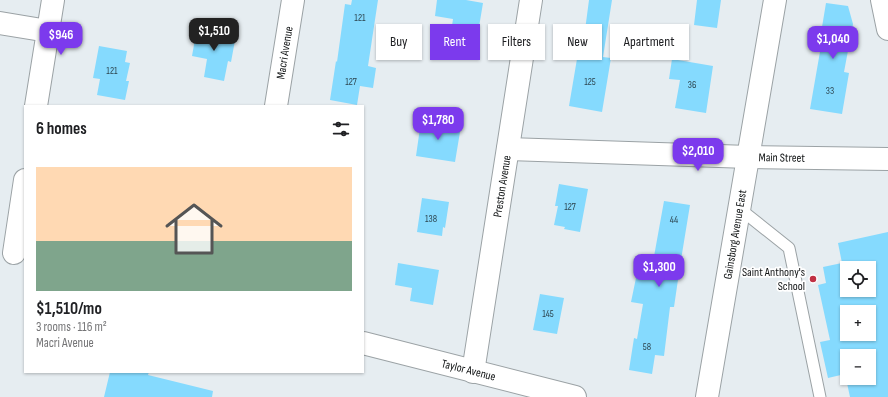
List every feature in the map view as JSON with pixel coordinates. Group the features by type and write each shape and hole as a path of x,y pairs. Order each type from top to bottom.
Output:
{"street":[{"path":"36,105 53,0"},
{"name":"Macri Avenue","path":"276,105 293,0"},
{"name":"Preston Avenue","path":"474,372 531,0"},
{"name":"Gainsborg Avenue East","path":"707,397 775,0"},
{"path":"882,0 888,29"},
{"path":"0,23 48,31"},
{"name":"Main Street","path":"508,149 749,157 888,159"},
{"path":"13,253 24,186"},
{"name":"Taylor Avenue","path":"364,344 575,397"}],"lane":[{"path":"740,209 789,248 820,397"}],"building":[{"path":"352,0 378,0 368,66 376,68 373,88 360,86 357,105 330,100 345,4 351,5"},
{"path":"437,0 466,0 483,3 480,24 452,24 453,19 435,16"},
{"path":"589,0 612,0 603,57 610,58 611,60 602,112 569,106 577,60 602,60 602,24 586,24"},
{"path":"697,0 721,0 717,28 694,25"},
{"path":"826,3 848,6 853,24 844,72 849,73 842,114 810,109 821,46 819,45"},
{"path":"197,28 236,35 231,62 228,61 224,81 204,77 207,59 192,56"},
{"path":"99,46 127,51 125,62 130,63 126,81 129,81 125,100 97,95 100,79 93,78"},
{"path":"672,60 713,66 706,113 675,108 680,80 669,79"},
{"path":"421,121 461,126 455,162 416,156"},
{"path":"559,184 588,189 580,232 564,229 565,227 554,225 558,206 555,206"},
{"path":"422,198 449,202 445,228 443,227 442,236 417,232"},
{"path":"664,201 690,205 674,307 670,307 664,356 655,355 652,374 629,370 634,338 637,339 643,304 631,302 636,278 646,280 649,261 653,262"},
{"path":"888,232 888,397 850,397 847,385 876,385 876,349 840,349 840,375 828,378 820,342 830,340 818,285 826,283 823,267 840,263 840,297 876,297 876,261 842,261 838,243"},
{"path":"398,263 439,270 433,305 410,301 412,288 395,285"},
{"path":"540,294 564,298 557,334 533,330"},
{"path":"110,373 149,373 148,375 213,391 212,397 104,397"}],"place":[{"name":"Saint Anthony's School","path":"813,279"}]}
